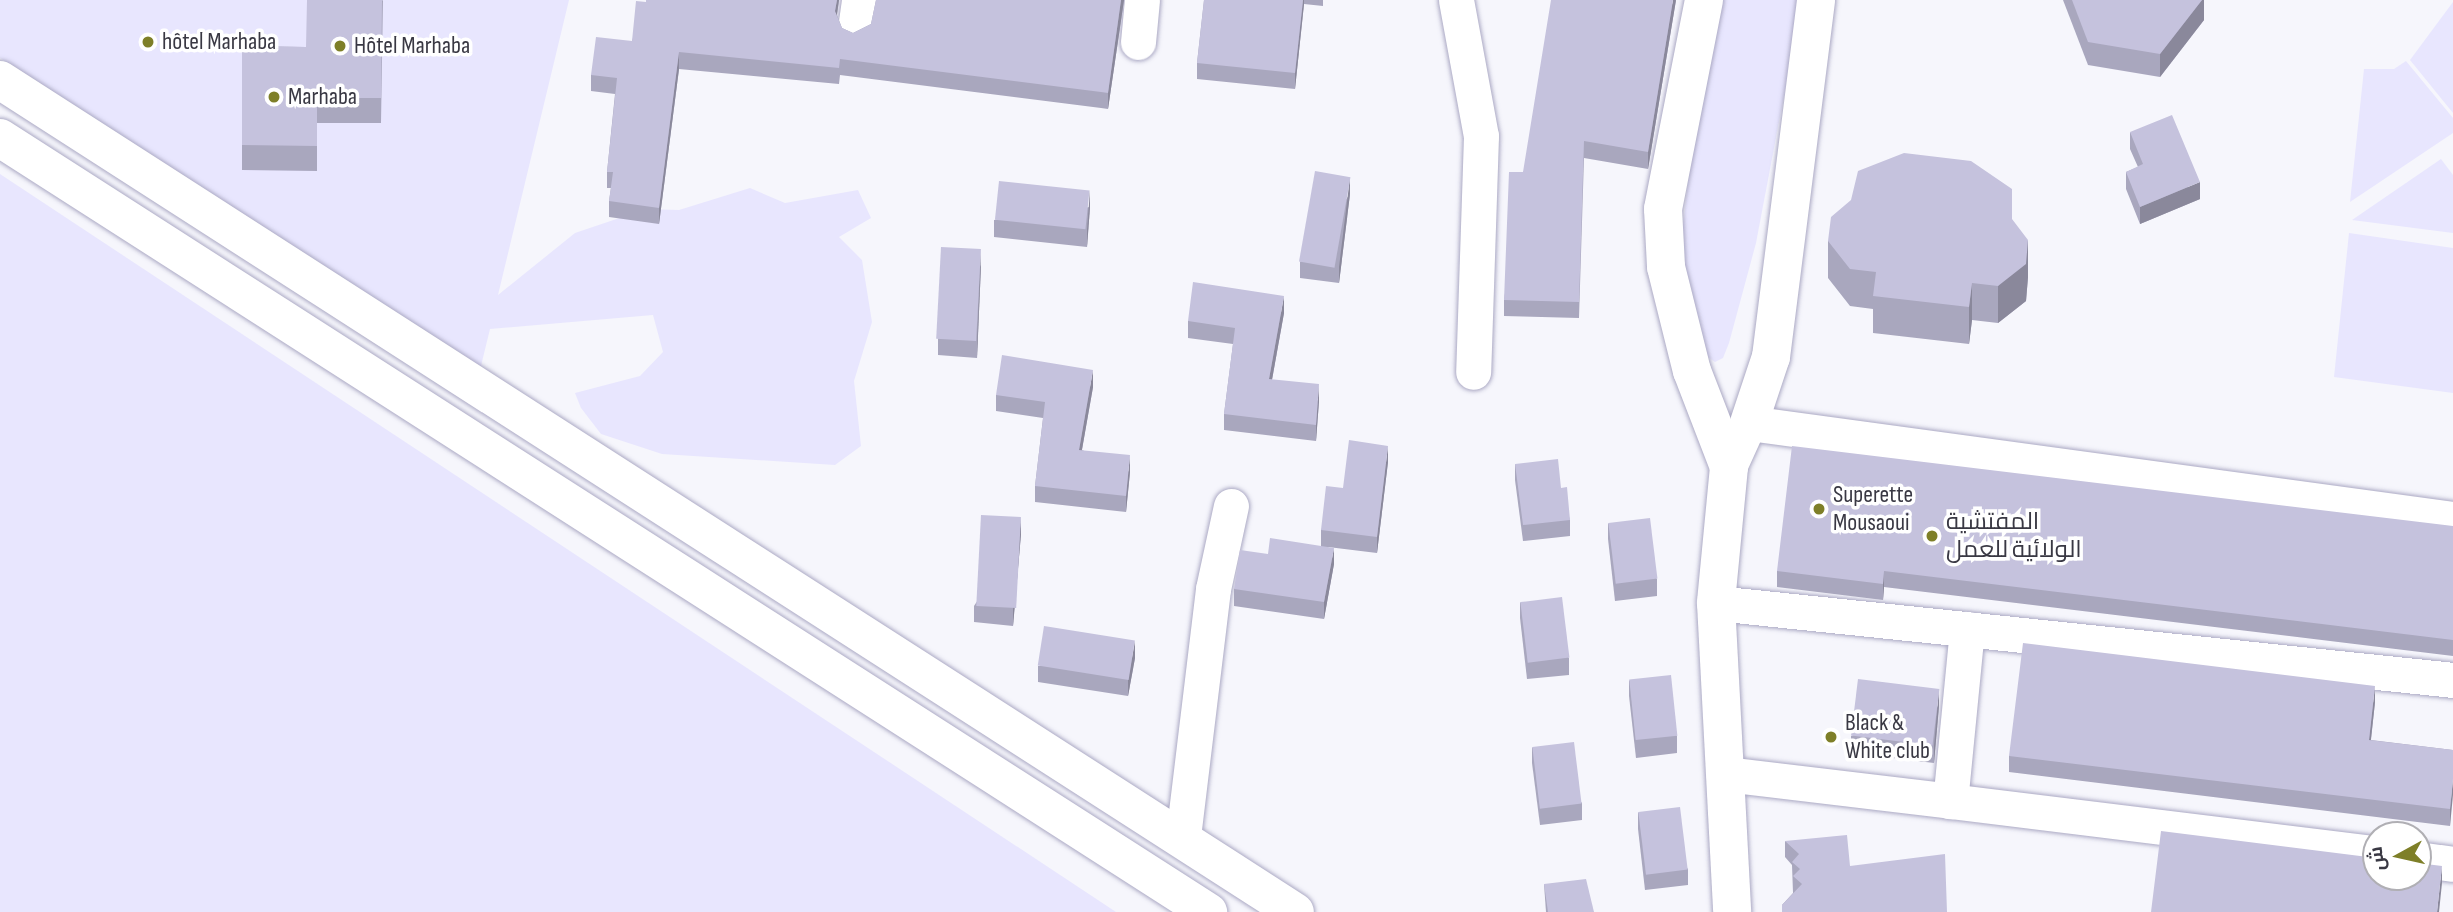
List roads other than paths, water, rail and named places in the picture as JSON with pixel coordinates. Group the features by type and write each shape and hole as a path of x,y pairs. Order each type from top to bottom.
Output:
{"main road":[{"path":"1704,0 1663,209 1665,256 1692,371 1729,467 1716,603 1732,912"},
{"path":"1749,423 1772,357 1816,0"},
{"path":"0,80 1183,836 1295,912"},
{"path":"0,138 1208,912"}],"street":[{"path":"1138,42 1142,0"},
{"path":"1456,0 1481,136 1473,372"},
{"path":"1729,467 1749,423 2453,519"},
{"path":"1183,836 1213,589 1231,506"},
{"path":"1716,603 2453,680"},
{"path":"1950,801 1966,629"},
{"path":"1725,774 2362,851"},
{"path":"2432,861 2453,864"}],"place":[{"name":"hôtel Marhaba","path":"148,42"},
{"name":"Hôtel Marhaba","path":"340,46"},
{"name":"Marhaba","path":"274,97"},
{"name":"Superette Mousaoui","path":"1819,509"},
{"name":"المفتشية الولائية للعمل","path":"1932,536"},
{"name":"Black & White club","path":"1831,737"}]}
